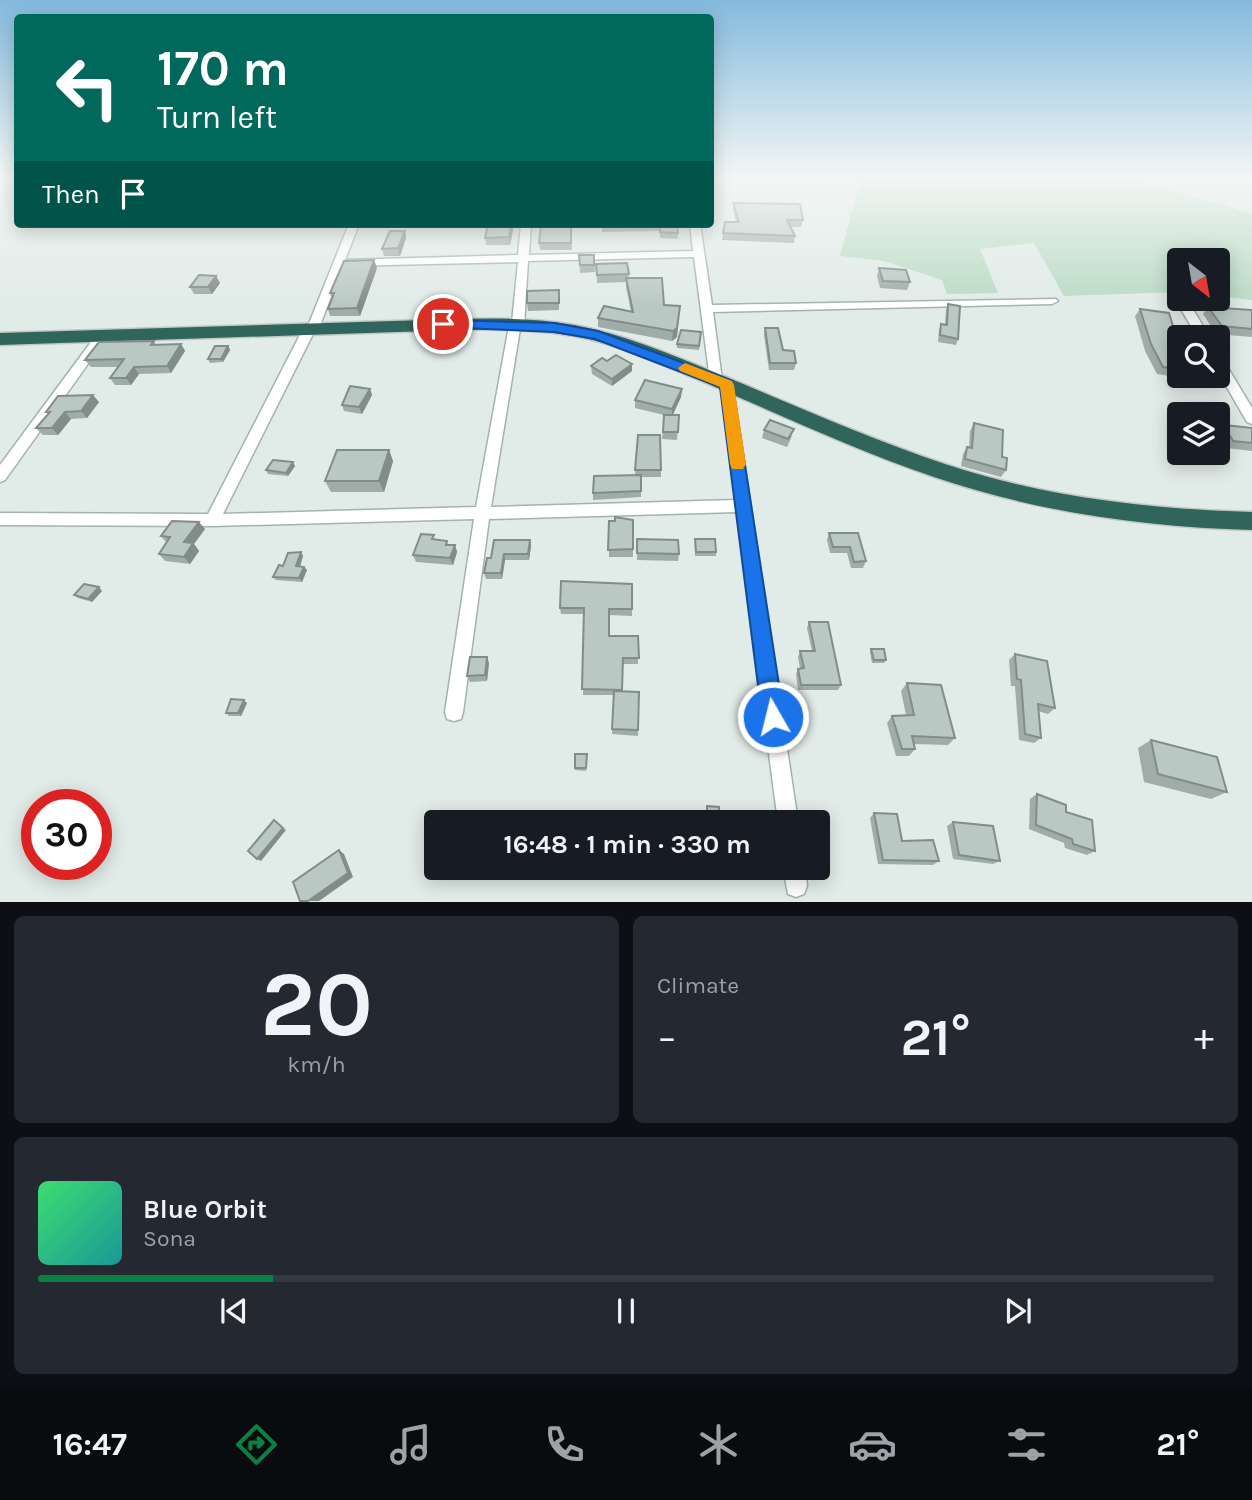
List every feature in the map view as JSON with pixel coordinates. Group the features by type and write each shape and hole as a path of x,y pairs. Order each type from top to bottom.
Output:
{"highway":[{"path":"0,339 443,324 554,327 598,335 898,456 968,481 1033,498 1119,513 1252,521"}],"street":[{"path":"212,520 311,329 352,228"},
{"path":"454,712 482,514 516,326 526,228"},
{"path":"696,228 706,309 744,506 786,810"},
{"path":"339,263 699,254"},
{"path":"706,309 1052,301"},
{"path":"0,476 101,337"},
{"path":"1230,381 1252,419"},
{"path":"0,519 212,520 744,506"}],"green space":[{"path":"850,220 1252,220 1252,300 1230,297 1230,248 1167,248 1167,292 1064,296 1034,243 980,249 998,293 947,294 942,280 884,261 840,256"}],"building":[{"path":"787,220 795,236 723,233 725,222"},
{"path":"487,228 510,228 509,237 485,238"},
{"path":"541,228 571,228 571,243 539,243"},
{"path":"660,228 677,228 678,233 660,232"},
{"path":"390,231 405,231 398,248 382,249"},
{"path":"579,255 594,255 594,265 580,265"},
{"path":"374,260 357,308 328,309 334,293 330,293 344,261"},
{"path":"627,263 629,274 597,275 596,264"},
{"path":"879,268 906,270 910,282 883,281"},
{"path":"199,275 216,276 208,287 190,287"},
{"path":"626,278 662,278 664,305 680,306 677,328 673,331 598,318 604,306 633,312"},
{"path":"559,290 559,303 527,303 527,291"},
{"path":"948,304 960,306 958,339 940,335 941,324 947,325"},
{"path":"1230,308 1252,310 1252,329 1221,325 1212,312 1230,312"},
{"path":"1140,309 1169,313 1173,325 1167,325 1167,367 1163,367 1151,344"},
{"path":"765,328 778,328 783,350 794,351 796,363 770,363"},
{"path":"681,330 701,332 699,346 677,344"},
{"path":"154,341 151,345 181,344 167,366 134,367 126,378 110,378 124,359 85,360 99,342"},
{"path":"215,346 228,346 221,359 208,359"},
{"path":"616,355 632,364 612,379 591,366 602,358 607,361"},
{"path":"645,380 682,389 672,409 635,400"},
{"path":"350,386 370,389 359,407 342,405"},
{"path":"93,395 81,411 65,412 52,428 36,428 50,412 46,412 58,396"},
{"path":"664,415 679,415 678,432 663,432"},
{"path":"770,420 794,429 788,439 764,430"},
{"path":"974,423 1003,430 1002,457 1007,458 1006,470 965,459 967,447 972,448"},
{"path":"1230,426 1252,428 1252,443 1233,441"},
{"path":"638,435 660,435 661,470 635,470"},
{"path":"337,450 389,450 379,481 325,481"},
{"path":"273,460 293,462 286,473 266,470"},
{"path":"641,475 641,491 593,493 594,476"},
{"path":"615,517 633,520 633,549 608,550 609,521 615,521"},
{"path":"172,521 199,522 184,542 193,543 184,557 159,554 170,537 161,536"},
{"path":"829,533 858,533 866,561 854,562 850,547 833,547"},
{"path":"421,534 434,535 432,539 447,541 446,545 455,545 450,558 413,555"},
{"path":"637,539 678,540 679,554 637,553"},
{"path":"695,539 715,539 716,552 696,552"},
{"path":"494,540 530,540 528,554 504,554 501,573 484,573 487,558 491,558"},
{"path":"301,552 296,566 304,567 299,578 273,577 279,565 283,566 288,553"},
{"path":"561,581 632,584 632,609 609,609 609,636 638,636 639,658 623,658 622,690 582,689 584,608 560,608"},
{"path":"84,584 99,587 88,599 74,595"},
{"path":"809,622 828,622 841,685 801,685 798,669 804,668 800,651 815,651"},
{"path":"871,649 884,649 886,660 874,660"},
{"path":"1015,654 1047,661 1055,708 1038,704 1041,738 1025,734 1021,680 1017,679"},
{"path":"470,657 487,657 485,675 467,676"},
{"path":"907,683 941,685 955,738 912,736 915,749 902,749 892,716 914,715"},
{"path":"614,691 639,692 638,730 612,729"},
{"path":"231,699 244,700 238,713 226,713"},
{"path":"1151,740 1217,757 1227,792 1158,774"},
{"path":"575,754 587,754 586,768 575,768"},
{"path":"1037,794 1066,805 1066,812 1092,820 1095,851 1073,844 1072,839 1036,825"},
{"path":"707,806 719,807 719,810 707,810"},
{"path":"874,813 897,814 902,841 933,840 939,861 883,860"},
{"path":"274,820 283,828 257,859 248,851"},
{"path":"953,822 993,826 1000,861 959,855"},
{"path":"339,850 348,873 308,901 300,901 293,882"}],"slow traffic":[{"path":"685,368 727,385 738,464"}],"route":[{"path":"443,324 554,327 598,335 727,385 773,717"}]}
